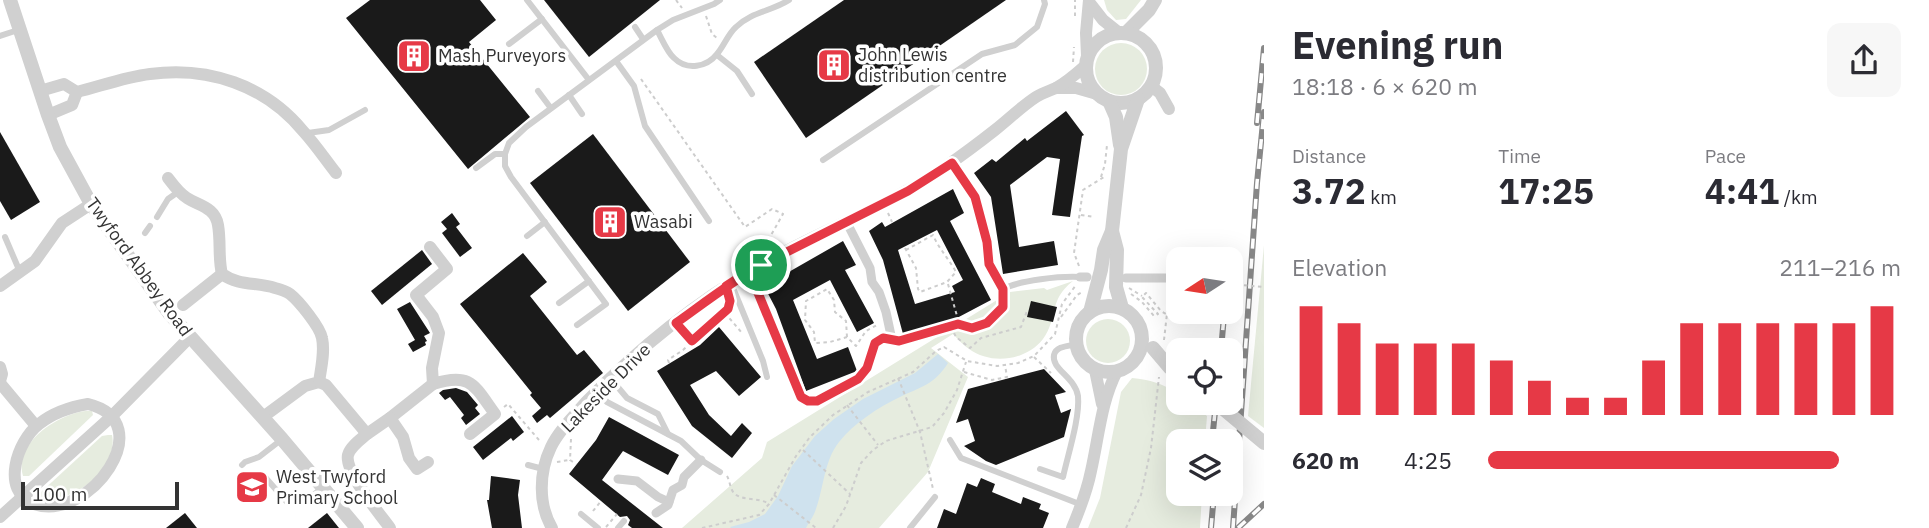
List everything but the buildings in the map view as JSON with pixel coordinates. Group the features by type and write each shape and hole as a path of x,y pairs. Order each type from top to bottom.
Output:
{"street":[{"name":"Twyford Abbey Road","path":"10,0 60,147 91,204 169,313 263,417 357,528"},
{"path":"1089,1 1103,20 1122,32 1138,36 1149,45 1157,67 1151,86 1138,99 1121,149 1112,230 1104,250 1090,312"},
{"path":"1089,1 1086,61 1090,85 1116,117 1121,149"},
{"path":"1086,61 1096,41 1104,36 1122,32 1152,5"},
{"path":"1149,45 1152,5"},
{"name":"Lakeside Drive","path":"552,528 546,518 541,494 543,469 551,447 567,425 611,379 676,323 728,285 755,268 908,191 952,163 1037,97 1073,77 1086,61"},
{"path":"40,91 64,84 77,92 149,74 181,72 216,75 249,88 278,106 306,134 336,173"},
{"path":"1151,86 1160,93 1169,109"},
{"path":"1055,88 1076,88 1123,103 1138,99"},
{"path":"48,115 72,105 77,92"},
{"path":"168,178 178,191 190,200 209,208 218,222 219,264 222,274 240,284 274,287 290,294 317,326 322,337 323,352 319,382"},
{"path":"0,286 36,261 62,223 91,204"},
{"path":"846,221 870,268 872,282 879,292 892,340"},
{"path":"1112,230 1116,250 1116,287 1122,308"},
{"path":"404,304 447,269 430,247"},
{"path":"183,305 222,274"},
{"path":"1126,282 1166,278"},
{"path":"416,295 433,317 439,333 432,369 433,384"},
{"path":"1131,363 1164,370 1158,349 1141,331 1136,320 1122,308 1107,306 1090,312 1077,329 1079,353 1085,362 1095,370 1106,372 1118,370 1131,363 1140,350 1141,331"},
{"path":"0,517 112,416 190,337"},
{"path":"0,367 0,382 36,426"},
{"path":"1095,370 1102,408"},
{"path":"1072,528 1091,472 1102,408 1118,370"},
{"path":"390,528 362,492 349,466 348,455 353,446 433,384 450,379 464,379 499,411 470,435"},
{"path":"263,417 305,386 319,382 326,385 367,434"},
{"path":"88,404 112,416 118,425 115,459 91,489 71,501 49,507 30,503 23,498 14,482 14,463 18,451 36,426 49,416 88,404"},
{"path":"1231,415 1264,443"},
{"path":"390,418 403,437 409,458 417,469 428,462"},
{"path":"656,513 667,505 673,490 682,485 684,477 701,460"},
{"path":"618,479 637,481 669,502"}],"lane":[{"path":"0,3 10,0"},
{"path":"527,0 589,80"},
{"path":"577,325 606,304 511,177 505,166 509,143 550,107 643,39 673,20 720,0"},
{"path":"657,30 674,58 688,67 706,64 717,55 734,28 755,13 780,6 789,0"},
{"path":"823,160 982,54 1015,45 1037,27 1044,0"},
{"path":"509,44 542,19"},
{"path":"635,27 643,39"},
{"path":"0,36 20,30"},
{"path":"717,55 737,71 752,94"},
{"path":"616,61 634,86 645,126 709,221"},
{"path":"538,91 550,107"},
{"path":"569,95 582,114"},
{"path":"306,134 329,130 365,110"},
{"path":"476,168 495,154 505,154"},
{"path":"755,268 801,397 808,401 817,401 858,379 867,368 875,343 883,338 899,341 958,324 972,328 987,323 1003,307 1003,289 989,264 987,242 975,197 952,163"},
{"path":"157,217 168,199 178,191"},
{"path":"527,236 545,222"},
{"path":"5,237 20,272"},
{"path":"1003,289 1011,285 1063,276 1084,277"},
{"path":"559,303 589,281"},
{"path":"728,285 763,361 767,377"},
{"path":"1040,469 1063,477 1078,409 1077,392 1071,380 1057,367 1053,359 1057,349 1077,344"},
{"path":"611,379 627,398 658,414 668,435"},
{"path":"598,391 607,402 681,441 701,460 720,472"},
{"path":"629,413 635,402"},
{"path":"242,465 259,457 282,439"},
{"path":"950,440 961,458 1082,505"},
{"path":"528,465 543,469"},
{"path":"264,476 292,505 300,503 324,487"},
{"path":"910,528 934,497"},
{"path":"581,514 598,528"},
{"path":"618,528 624,521"}],"path":[{"path":"704,8 712,34 724,43"},
{"path":"630,80 643,79 744,227 772,209 783,214 765,244 755,268"},
{"path":"1100,179 1107,152 1107,140"},
{"path":"1079,215 1094,217"},
{"path":"933,235 956,272 947,282 920,292 916,268 906,249 933,235"},
{"path":"947,282 958,324"},
{"path":"1126,282 1158,314 1154,316 1142,302 1126,292"},
{"path":"669,363 667,360 692,341 730,305 728,285"},
{"path":"1243,285 1264,287"},
{"path":"1059,319 1077,296 1088,287"},
{"path":"1139,288 1166,314"},
{"path":"847,337 815,343 814,332 805,320 806,301 827,289 834,300 835,312 846,321 847,337 856,346 866,331 887,320"},
{"path":"1143,297 1146,292"},
{"path":"950,326 956,337 970,348 981,338 1021,327 1027,310 1029,311"},
{"path":"724,312 747,339"},
{"path":"1158,349 1166,318"},
{"path":"676,323 697,347"},
{"path":"702,528 759,515 769,504 785,474 815,432 833,415 868,392 913,372 936,351 944,347 967,360 998,366"},
{"path":"833,528 851,495 861,463 886,441 932,427 944,413 957,390 967,360"},
{"path":"964,371 992,380 1007,377 1005,365"},
{"path":"1126,528 1141,495 1164,370"},
{"path":"898,379 920,432 934,497"},
{"path":"499,411 508,404 536,439 551,447"},
{"path":"848,406 879,446"},
{"path":"567,425 572,440 570,460"},
{"path":"803,449 851,495"},
{"path":"564,462 570,460"},
{"path":"570,460 576,464"},
{"path":"720,472 728,477 735,494 762,499 769,504"},
{"path":"774,496 817,528"},
{"path":"605,528 617,514"}],"shaded area":[{"path":"1104,0 1141,0 1126,19 1116,20 1107,10"},
{"path":"1121,43 1131,45 1139,51 1145,59 1145,79 1139,87 1131,93 1121,95 1111,93 1103,87 1097,79 1095,69 1097,59 1103,51 1111,45"},
{"path":"1264,245 1264,428 1248,416"},
{"path":"1073,281 1056,302 1048,332 1027,352 1008,358 987,357 969,349 953,334 931,348 968,377 928,472 879,528 682,528 762,458 767,442 1010,292 1044,288 1047,290"},
{"path":"1108,319 1124,325 1130,341 1124,357 1108,363 1092,357 1086,341 1092,325"},
{"path":"1132,378 1151,381 1166,387 1166,415 1207,416 1206,429 1166,429 1166,506 1201,506 1200,528 1088,528 1100,498 1121,392"},
{"path":"92,411 93,415 29,476 23,476 25,452 40,432 63,418"},
{"path":"112,435 108,460 91,482 66,496 41,499 40,493 102,436"}],"water":[{"path":"938,354 948,363 938,376 875,411 852,428 839,442 830,458 817,505 806,528 730,527 765,514 778,496 792,466 815,436 834,419 863,399 915,373"}],"railway":[{"path":"1257,123 1264,48"},
{"path":"1233,528 1264,112"},
{"path":"1222,338 1223,324"},
{"path":"1213,429 1215,415"},
{"path":"1238,528 1264,504"},
{"path":"1211,528 1213,506"}],"place":[{"name":"Mash Purveyors","path":"414,56"},
{"name":"John Lewis distribution centre","path":"834,65"},
{"name":"Wasabi","path":"610,222"},
{"name":"West Twyford Primary School","path":"252,487"}],"route":[{"path":"761,265 749,271 726,286 676,323 692,341 728,309 730,301 726,286 731,283 749,271 801,397 808,401 817,401 858,379 867,368 875,343 883,338 899,341 958,324 972,328 987,323 1003,307 1003,289 989,264 982,218 975,197 952,163 908,191 761,265"}]}
